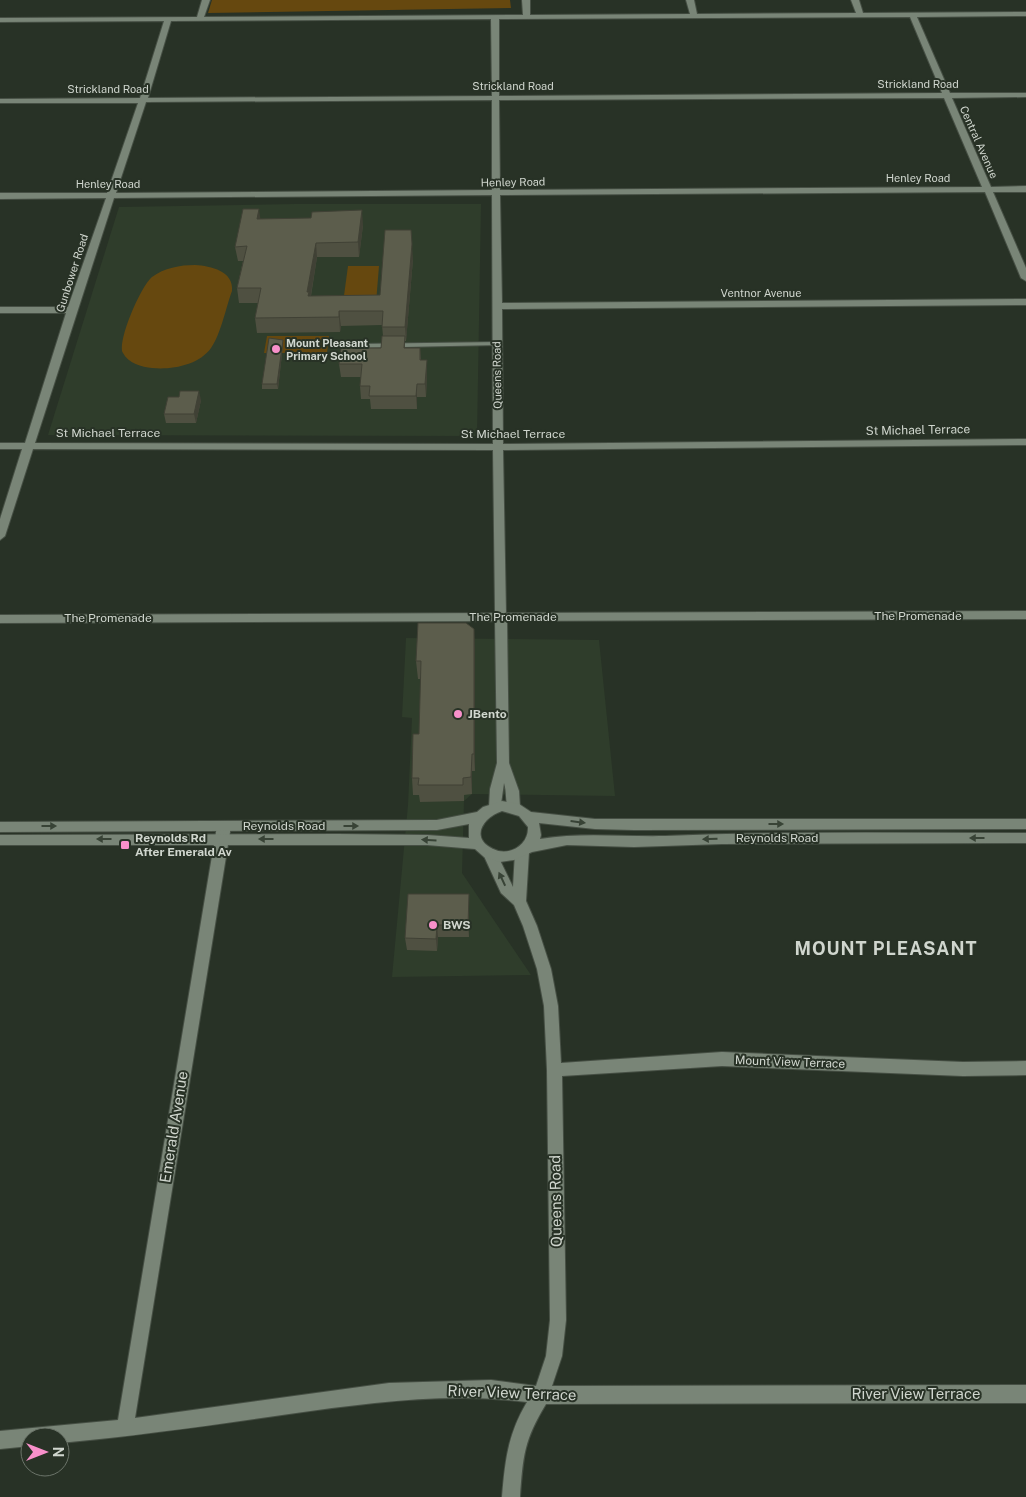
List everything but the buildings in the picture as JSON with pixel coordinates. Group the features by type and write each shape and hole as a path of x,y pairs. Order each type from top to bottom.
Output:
{"street":[{"path":"200,18 206,0"},
{"path":"526,0 527,17"},
{"path":"690,0 694,16"},
{"path":"855,0 860,14"},
{"name":"Central Avenue","path":"912,14 1026,278"},
{"path":"0,20 1026,14"},
{"name":"Queens Road","path":"495,17 496,306 503,763 496,789 496,807"},
{"name":"Gunbower Road","path":"0,536 109,195 143,100 168,19"},
{"name":"Strickland Road","path":"0,101 1026,94"},
{"name":"Henley Road","path":"0,196 1026,189"},
{"name":"Ventnor Avenue","path":"496,306 1026,302"},
{"path":"0,310 72,310"},
{"name":"St Michael Terrace","path":"0,446 498,447 1026,442"},
{"name":"The Promenade","path":"0,619 1026,615"},
{"name":"Queens Road","path":"503,763 513,791 514,807"},
{"name":"Reynolds Road","path":"0,840 157,839 222,832 437,825 478,817 489,809 496,807 514,807 530,817 595,824 1026,824"},
{"path":"478,817 473,830 477,844 490,854"},
{"path":"525,849 533,840 535,832 534,824 530,817"},
{"path":"817,824 819,838"},
{"path":"634,825 634,842"},
{"path":"157,839 160,826"},
{"name":"Reynolds Road","path":"0,827 160,826 222,832 427,840 477,844"},
{"name":"Emerald Avenue","path":"125,1428 222,832"},
{"name":"Reynolds Road","path":"490,854 506,856 525,849 568,840 634,842 819,838 1026,838"},
{"name":"Queens Road","path":"511,1497 515,1452 525,1422 541,1395 554,1356 558,1320 554,1070 551,1006 544,969 520,901 525,849"},
{"name":"Queens Road","path":"490,854 506,889 520,901"},
{"name":"Mount View Terrace","path":"554,1070 722,1059 963,1069 1026,1068"},
{"name":"River View Terrace","path":"0,1440 125,1428 389,1392 491,1389 541,1395 1026,1394"}],"lane":[{"path":"355,346 497,344"}],"shaded area":[{"path":"212,0 510,0 511,8 208,13"},
{"name":"Mount Pleasant Primary School","path":"296,204 481,204 477,436 48,435 119,207"},
{"path":"195,265 214,268 220,271 225,274 232,284 232,291 215,342 200,359 176,367 152,368 132,362 123,353 123,337 136,302 147,282 167,269"},
{"path":"348,266 379,266 376,303 343,303"},
{"path":"267,336 329,336 327,353 264,353"},
{"path":"406,638 599,640 615,796 472,794 464,801 462,873 531,975 392,977 408,805 412,718 402,717"}],"place":[{"name":"Mount Pleasant Primary School","path":"276,349"},
{"name":"JBento","path":"458,714"},
{"name":"Reynolds Rd After Emerald Av","path":"125,845"},
{"name":"BWS","path":"433,925"}],"district":[{"name":"MOUNT PLEASANT","path":"886,949"}]}
